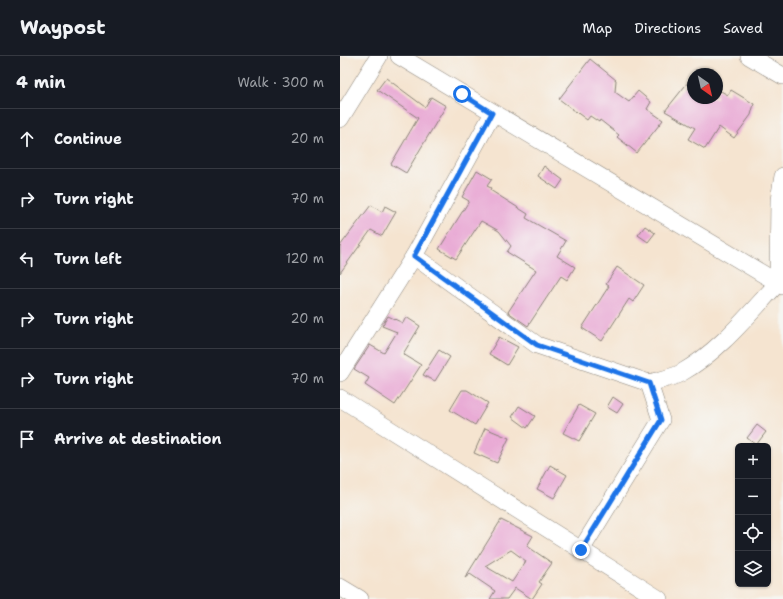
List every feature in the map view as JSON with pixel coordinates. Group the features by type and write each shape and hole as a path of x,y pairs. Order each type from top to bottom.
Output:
{"street":[{"path":"340,119 379,56"},
{"path":"399,56 780,284"},
{"path":"749,56 783,76"},
{"path":"340,373 414,256 492,113"},
{"path":"414,256 537,345 649,383 680,373 703,359 730,335 780,284 779,200 783,176"},
{"path":"581,550 661,420 649,383"},
{"path":"340,398 659,599"},
{"path":"340,587 360,599"}],"building":[{"path":"590,59 616,80 615,92 629,102 638,91 651,102 647,109 663,120 637,153 617,137 619,135 600,120 599,122 590,116 587,120 559,99"},
{"path":"386,78 425,107 431,97 446,106 406,173 391,164 418,118 377,90"},
{"path":"687,84 687,104 723,104 723,92 728,95 731,90 754,104 751,115 734,138 719,127 705,149 688,139 695,128 665,111"},
{"path":"544,166 563,180 557,189 538,176"},
{"path":"477,170 492,179 487,186 491,188 490,190 528,214 526,218 566,241 557,256 575,267 567,280 561,276 528,326 508,312 536,270 507,252 511,246 499,231 481,221 456,259 439,249 469,201 462,197"},
{"path":"371,205 382,212 385,206 396,212 382,236 371,230 340,273 340,246"},
{"path":"645,226 655,233 648,242 638,235"},
{"path":"617,267 644,285 633,302 629,299 602,341 582,328 609,286 606,284"},
{"path":"388,316 403,323 406,317 420,326 403,354 421,365 395,405 365,385 369,378 354,369 370,345 384,353 397,332 382,326"},
{"path":"499,337 518,347 507,365 489,354"},
{"path":"439,350 450,357 435,381 423,375"},
{"path":"462,390 467,390 488,403 475,425 450,410"},
{"path":"613,397 623,404 617,413 607,407"},
{"path":"579,405 595,414 579,441 563,433"},
{"path":"519,406 535,416 527,428 512,417"},
{"path":"757,425 766,432 758,443 753,443 747,438"},
{"path":"485,428 509,438 497,463 474,453"},
{"path":"550,465 567,475 554,498 537,489"},
{"path":"501,520 533,536 527,546 552,563 539,582 542,584 532,599 515,588 507,599 490,599 495,591 470,574 465,578","holes":["511,550 526,561 512,582 485,566"]}],"route":[{"path":"462,94 492,113 414,256 537,345 649,383 661,420 581,550"}]}
